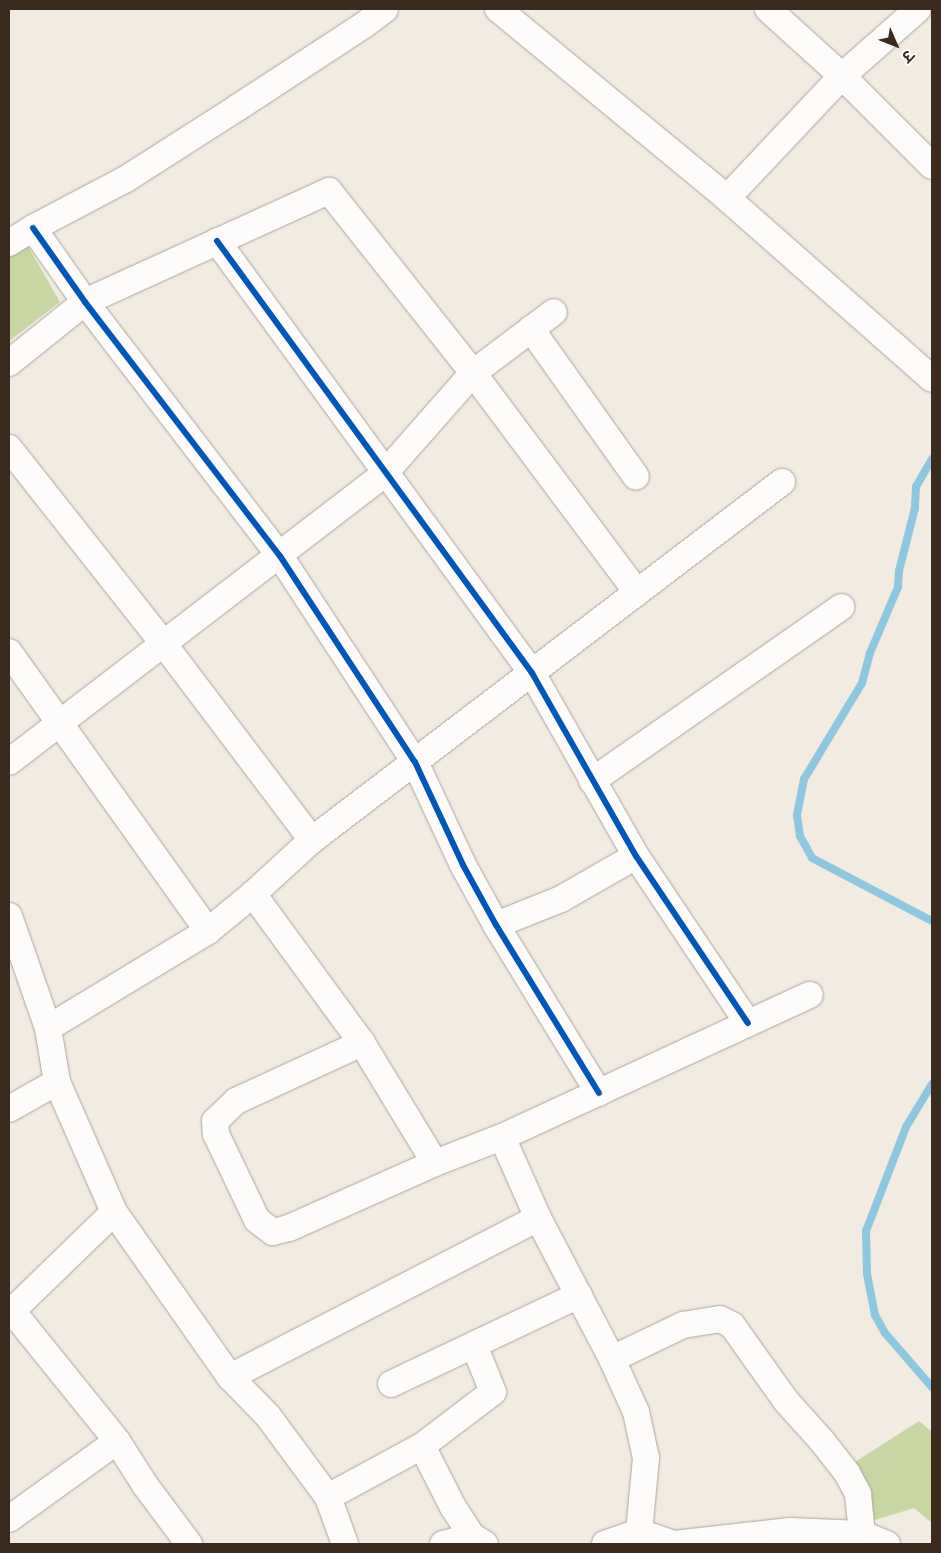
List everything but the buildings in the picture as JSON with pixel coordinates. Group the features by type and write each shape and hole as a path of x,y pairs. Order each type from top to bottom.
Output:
{"street":[{"path":"9,243 33,228 126,179 237,108 385,9"},
{"path":"498,9 727,198 930,374"},
{"path":"768,9 842,76 932,166"},
{"path":"727,198 842,76 918,9"},
{"path":"9,363 85,302 329,191 473,373 637,592"},
{"path":"33,228 85,302 280,556 415,762 463,865 496,924 599,1093"},
{"path":"217,241 532,673 636,856 748,1023"},
{"path":"9,762 62,724 163,643 280,556 385,473 473,373 554,312"},
{"path":"531,330 636,477"},
{"path":"9,448 163,643 312,840"},
{"path":"48,1028 208,931 253,894 312,840 782,482"},
{"path":"592,781 841,607"},
{"path":"9,652 208,931"},
{"path":"496,924 561,899 636,856"},
{"path":"253,894 362,1043 435,1163"},
{"path":"9,916 48,1028 57,1082 114,1212 230,1377 268,1416 328,1497 345,1544"},
{"path":"362,1043 236,1101 216,1122 216,1134 257,1220 273,1232 289,1228 435,1163 502,1137 810,995"},
{"path":"9,1109 57,1082"},
{"path":"502,1137 538,1218 612,1359 636,1412 646,1458 639,1532"},
{"path":"114,1212 10,1309 117,1440 145,1485 189,1544"},
{"path":"230,1377 538,1218"},
{"path":"391,1384 579,1295"},
{"path":"612,1359 683,1325 720,1319 732,1326 786,1401 847,1473 858,1494 845,1537"},
{"path":"328,1497 422,1446 493,1392 474,1345"},
{"path":"9,1519 117,1440"},
{"path":"422,1446 453,1507 479,1540"},
{"path":"606,1544 639,1532 674,1544 790,1531 887,1544"},
{"path":"443,1544 479,1540"}],"green space":[{"path":"25,241 60,302 9,341 9,250"},
{"path":"919,1421 932,1432 932,1523 914,1508 865,1523 838,1473"}],"waterway":[{"path":"932,459 916,487 915,508 899,571 898,587 870,653 862,683 804,779 797,815 800,836 812,858 932,921"},
{"path":"932,1084 906,1127 866,1231 867,1274 875,1315 885,1333 932,1387"}],"cycle path":[{"path":"33,228 85,302 280,556 415,762 463,865 496,925 599,1093"},
{"path":"217,241 532,673 636,856 748,1023"}]}
